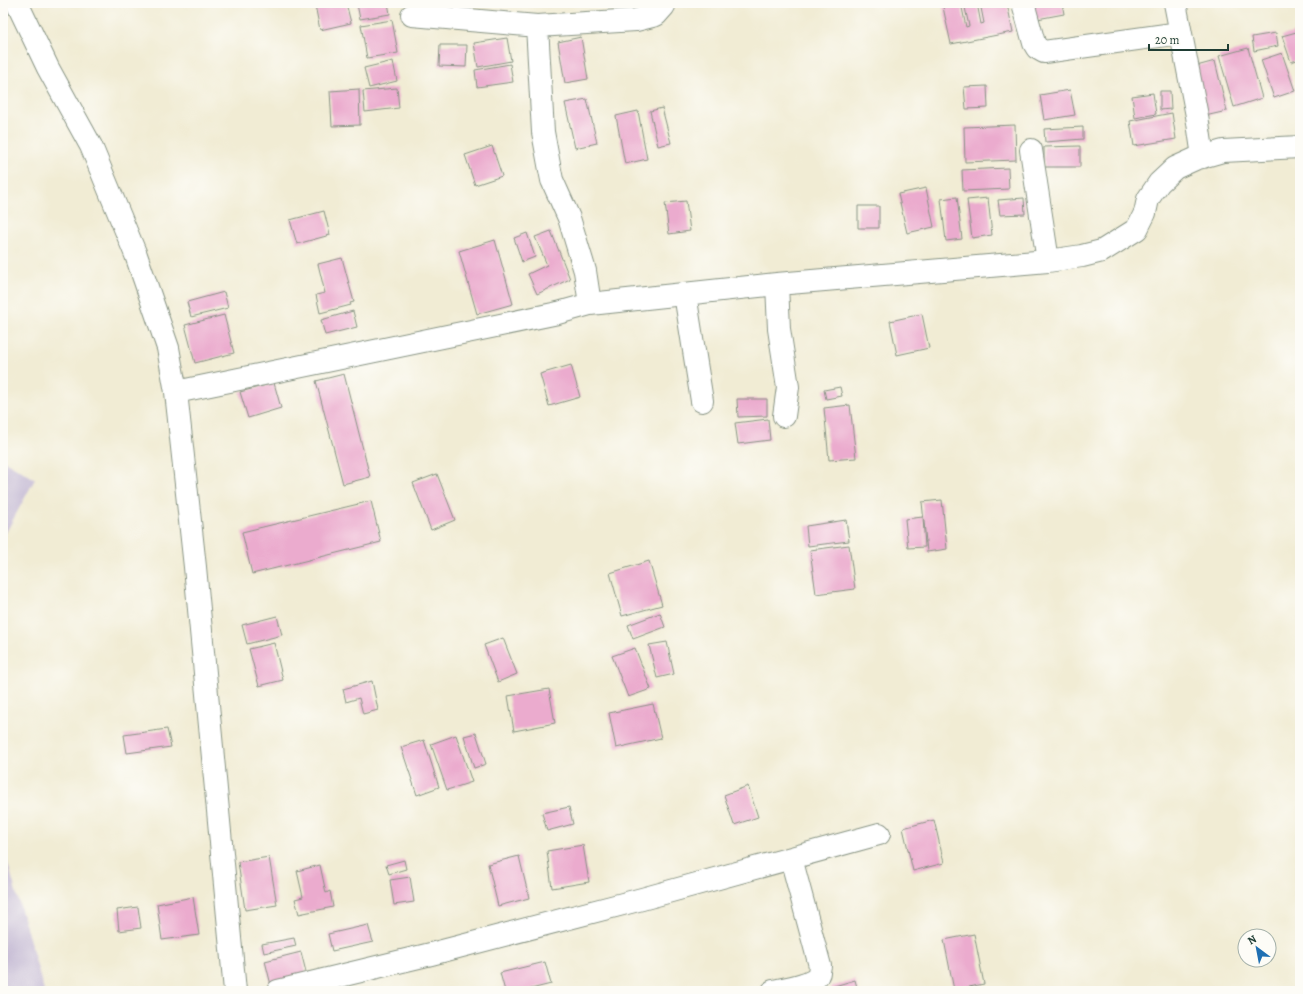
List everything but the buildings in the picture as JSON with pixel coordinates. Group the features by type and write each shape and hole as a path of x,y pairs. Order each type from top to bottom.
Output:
{"street":[{"path":"17,3 48,68 91,146 136,255 168,348 176,392 196,575 235,991"},
{"path":"412,15 537,26 636,20 656,15 664,6 664,3"},
{"path":"1023,3 1034,43 1037,48 1044,52 1180,33"},
{"path":"1175,3 1197,116 1203,157"},
{"path":"537,26 543,132 550,170 552,180 569,218 585,271 590,304"},
{"path":"176,392 558,313 590,304 777,284 1048,261 1082,256 1102,251 1137,229 1145,213 1148,199 1159,183 1175,168 1195,158 1223,151 1300,147"},
{"path":"1031,150 1048,261"},
{"path":"777,284 780,329 788,387 784,416"},
{"path":"685,294 702,401"},
{"path":"278,991 431,954 642,899 879,834"},
{"path":"772,991 803,984 816,978 819,974 820,966 791,858"}],"shaded area":[{"path":"3,460 35,479 3,538"},
{"path":"3,846 44,991 3,991"}]}
